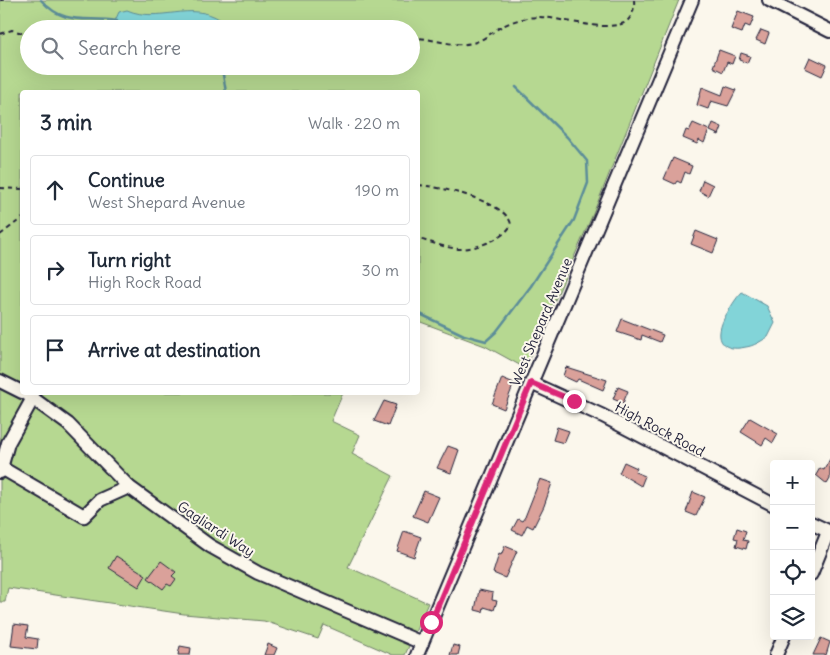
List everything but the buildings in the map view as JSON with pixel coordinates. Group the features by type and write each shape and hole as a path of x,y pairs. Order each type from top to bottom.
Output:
{"street":[{"name":"West Shepard Avenue","path":"419,649 692,0"},
{"path":"769,0 830,31"},
{"name":"Gagliardi Way","path":"0,381 20,391"},
{"name":"High Rock Road","path":"531,383 603,416 770,503"},
{"path":"26,395 8,443 1,469 84,516 100,500 129,487"},
{"name":"Gagliardi Way","path":"27,395 68,424 129,487 192,534 250,569 419,649"},
{"path":"815,526 829,532 815,565"},
{"path":"776,655 782,640"}],"path":[{"path":"420,38 470,44 480,41 510,22 538,17 572,23 618,25 625,22 632,14 634,0"},
{"path":"0,34 12,30 20,32"},
{"path":"420,185 445,188 471,196 503,213 509,218 512,225 497,238 460,249 420,239"},
{"path":"0,188 20,189"},
{"path":"0,235 20,220"}],"green space":[{"path":"0,0 679,0 593,214 525,368 485,346 420,322 420,90 20,90 20,395 342,395 331,421 360,435 352,454 393,476 348,567 428,603 405,655 393,655 324,625 318,639 264,621 184,614 8,588 5,602 0,602"}],"water":[{"path":"127,10 151,15 198,12 209,14 221,20 115,20 119,12"},
{"path":"742,292 767,306 775,323 768,337 752,346 730,347 721,341 720,330 726,315"}],"waterway":[{"path":"41,0 59,14 67,17 106,20"},
{"path":"223,75 226,90"},
{"path":"420,314 464,335 486,341 496,332 531,286 574,220 588,183 587,161 567,137 516,87"}],"route":[{"path":"431,622 531,383 574,401"}]}
